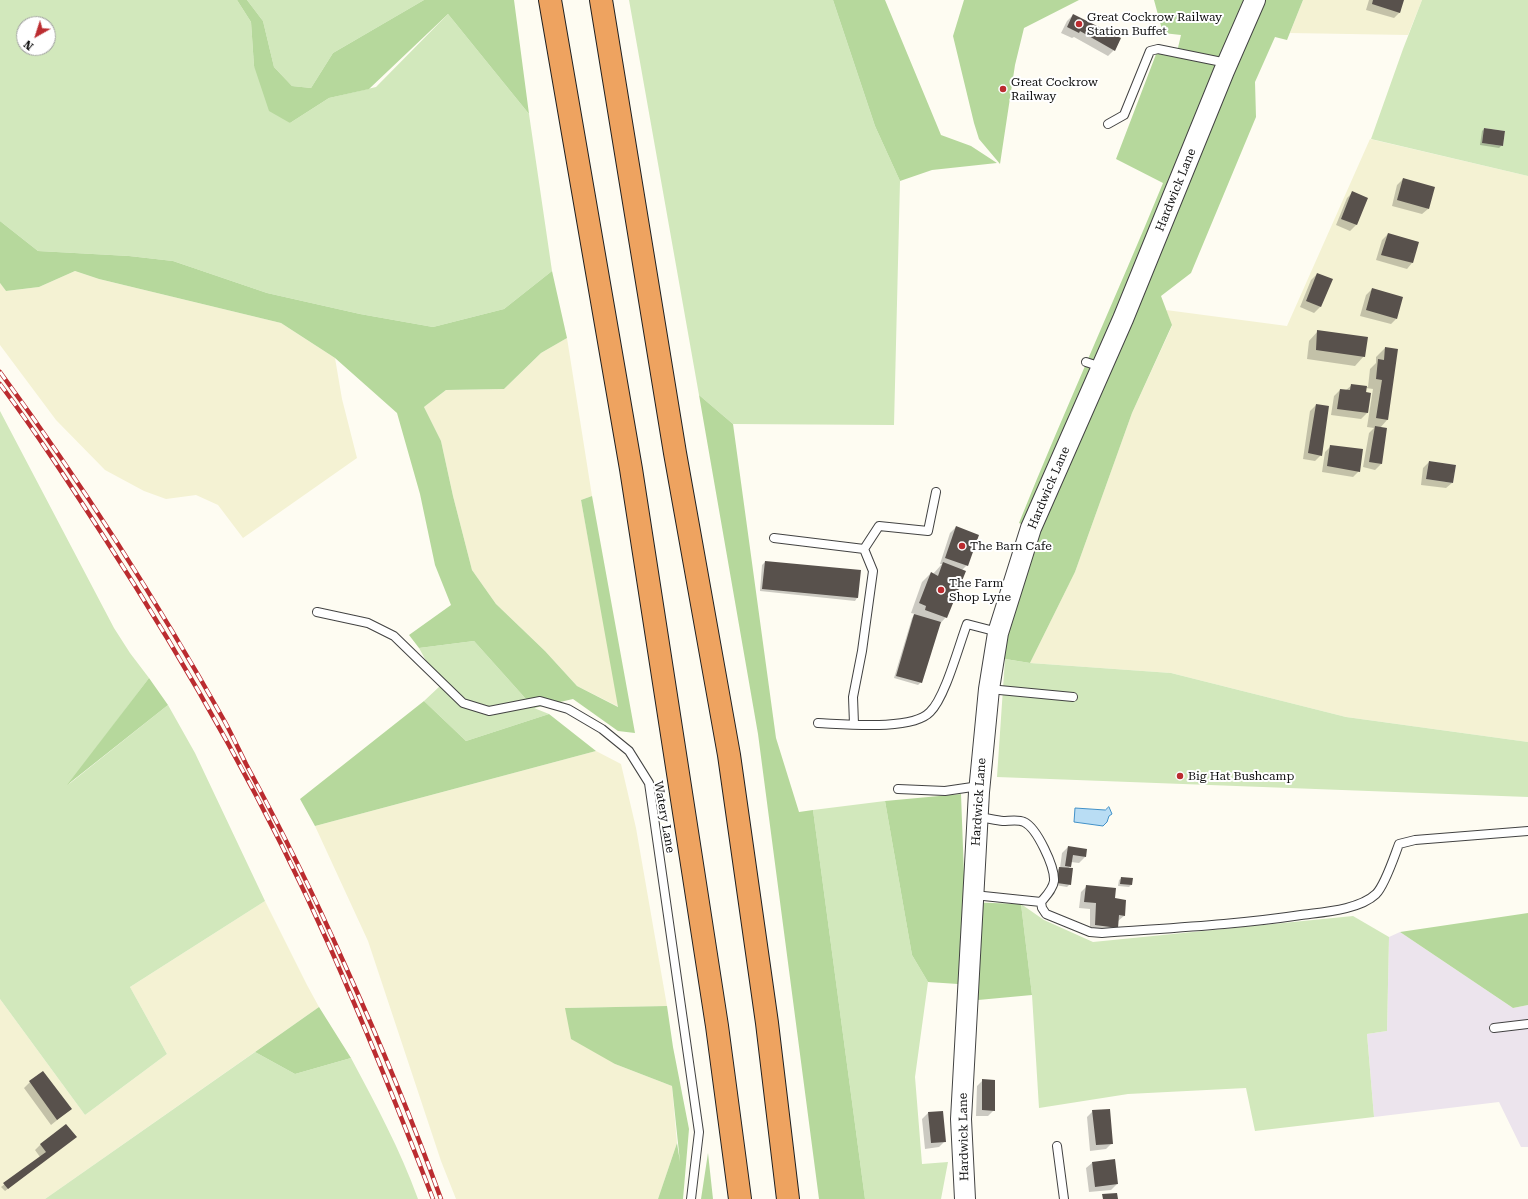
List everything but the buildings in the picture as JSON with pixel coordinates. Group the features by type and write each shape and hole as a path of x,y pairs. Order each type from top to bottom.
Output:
{"highway":[{"path":"550,0 639,523 716,1019 740,1199"},
{"path":"601,0 675,453 729,755 768,1023 788,1199"}],"street":[{"name":"Hardwick Lane","path":"965,1199 961,1120 979,786 989,689 998,633 1031,528 1094,365 1123,319 1255,0"}],"lane":[{"path":"1108,124 1124,115 1150,51 1158,49 1228,63"},
{"path":"864,549 879,526 928,531 936,492"},
{"path":"774,538 864,549"},
{"path":"854,724 853,697 862,651 873,571 864,549"},
{"name":"Watery Lane","path":"317,612 368,623 394,636 463,703 489,711 540,701 568,709 602,729 629,751 649,783 699,1132 691,1199"},
{"path":"818,723 887,725 918,720 930,713 942,694 967,624 998,633"},
{"path":"989,689 1073,697"},
{"path":"898,789 945,791 979,786"},
{"path":"978,817 1003,821 1024,821 1032,828 1048,855 1053,871 1054,882 1051,890 1041,902 1042,908 1046,914 1090,932 1102,933 1251,922 1336,910 1361,903 1377,894 1399,844 1414,840 1528,831"},
{"path":"973,895 1041,902"},
{"path":"1494,1028 1528,1024"},
{"path":"1057,1146 1064,1199"}],"shaded area":[{"path":"1303,0 1422,0 1408,35 1290,33"},
{"path":"1370,139 1528,176 1528,742 1346,717 1171,673 1030,663 1075,572 1132,413 1172,326 1166,310 1287,326","holes":["1429,461 1456,465 1453,483 1426,479"]},
{"path":"75,271 99,279 281,323 335,358 342,399 357,458 243,538 218,505 196,495 166,499 144,491 105,470 56,420 0,345 0,283 6,291 39,287"},
{"path":"567,338 592,496 581,500 619,707 577,686 545,651 496,604 472,570 441,441 424,407 446,390 504,389 541,353"},
{"path":"596,751 621,764 636,828 667,1006 565,1008 615,1064 672,1086 677,1143 658,1199 456,1199 441,1161 368,941 315,826"},
{"path":"265,901 319,1007 45,1199 0,1199 0,999 85,1115 167,1054 130,987"},
{"path":"1400,932 1513,1008 1528,1005 1528,1147 1521,1147 1499,1102 1374,1117 1367,1034 1387,1031 1389,937"}],"green space":[{"path":"0,0 237,0 251,22 254,66 290,123 329,98 376,87 448,14 529,114 552,271 504,309 433,327 360,314 267,293 173,261 129,256 38,251 0,221"},
{"path":"237,0 247,0 263,21 274,67 292,86 311,88 333,53 424,0 514,0 529,114 448,14 369,89 329,98 290,123 269,111 254,66 251,22"},
{"path":"247,0 424,0 333,53 311,88 292,86 274,67 263,21"},
{"path":"629,0 833,0 875,126 900,181 894,425 733,424 699,395"},
{"path":"833,0 885,0 941,135 971,146 997,163 932,170 900,181 875,126"},
{"path":"964,0 1079,0 1024,28 1015,65 1000,164 979,139 953,36"},
{"path":"1154,0 1303,0 1287,40 1275,37 1255,82 1256,117 1191,273 1161,296 1172,325 1132,413 1075,572 1030,663 993,657 1031,528 1019,523 1163,183 1116,159 1158,49 1177,52 1181,35 1163,33"},
{"path":"1422,0 1528,0 1528,176 1371,139","holes":["1484,128 1505,131 1503,146 1482,143"]},
{"path":"0,221 38,251 129,256 173,261 267,293 360,314 433,327 504,309 552,271 567,338 541,353 504,389 446,390 424,407 441,441 472,570 496,604 545,651 577,686 618,707 581,500 592,496 635,733 618,731 573,699 534,708 474,641 419,648 409,635 451,605 435,565 420,494 397,413 335,358 281,323 99,279 75,271 39,287 6,291 0,283"},
{"path":"699,395 733,424 776,738 799,812 813,810 865,1199 819,1199 758,734"},
{"path":"0,411 114,628 130,653 149,678 69,784 168,705 195,753 265,901 130,987 167,1054 85,1115 0,999"},
{"path":"474,641 534,708 549,714 466,741 424,701 440,686 419,648"},
{"path":"1005,659 1030,663 1171,673 1346,717 1528,742 1528,797 997,777"},
{"path":"149,678 168,705 67,785"},
{"path":"424,701 466,741 549,714 596,751 315,826 300,799"},
{"path":"961,794 965,902 1021,904 1032,995 978,1000 958,984 928,982 912,955 885,801"},
{"path":"885,801 912,955 928,982 915,1077 922,1164 948,1162 941,1199 865,1199 813,810"},
{"path":"1021,904 1044,920 1093,942 1353,916 1389,937 1387,1031 1367,1034 1374,1117 1255,1131 1246,1088 1128,1094 1039,1108 1032,995"},
{"path":"1528,913 1528,1005 1513,1008 1400,932"},
{"path":"667,1006 673,1047 689,1129 683,1199 658,1199 677,1143 680,1162 672,1086 615,1064 571,1039 565,1008"},
{"path":"319,1007 351,1058 295,1074 255,1052"},
{"path":"255,1052 295,1074 351,1058 395,1145 418,1199 45,1199"},
{"path":"708,1153 713,1199 701,1199"}],"water":[{"path":"1109,807 1112,814 1103,826 1074,822 1075,808 1105,810"}],"railway":[{"path":"0,372 60,457 118,544 173,632 225,722 297,862 333,938 395,1080 441,1199"},
{"path":"0,384 52,458 134,583 194,684 251,787 329,945 382,1071 433,1199"}],"place":[{"name":"Great Cockrow Railway Station Buffet","path":"1079,24"},
{"name":"Great Cockrow Railway","path":"1003,89"},
{"name":"The Barn Cafe","path":"962,546"},
{"name":"The Farm Shop Lyne","path":"941,590"},
{"name":"Big Hat Bushcamp","path":"1180,776"}]}
